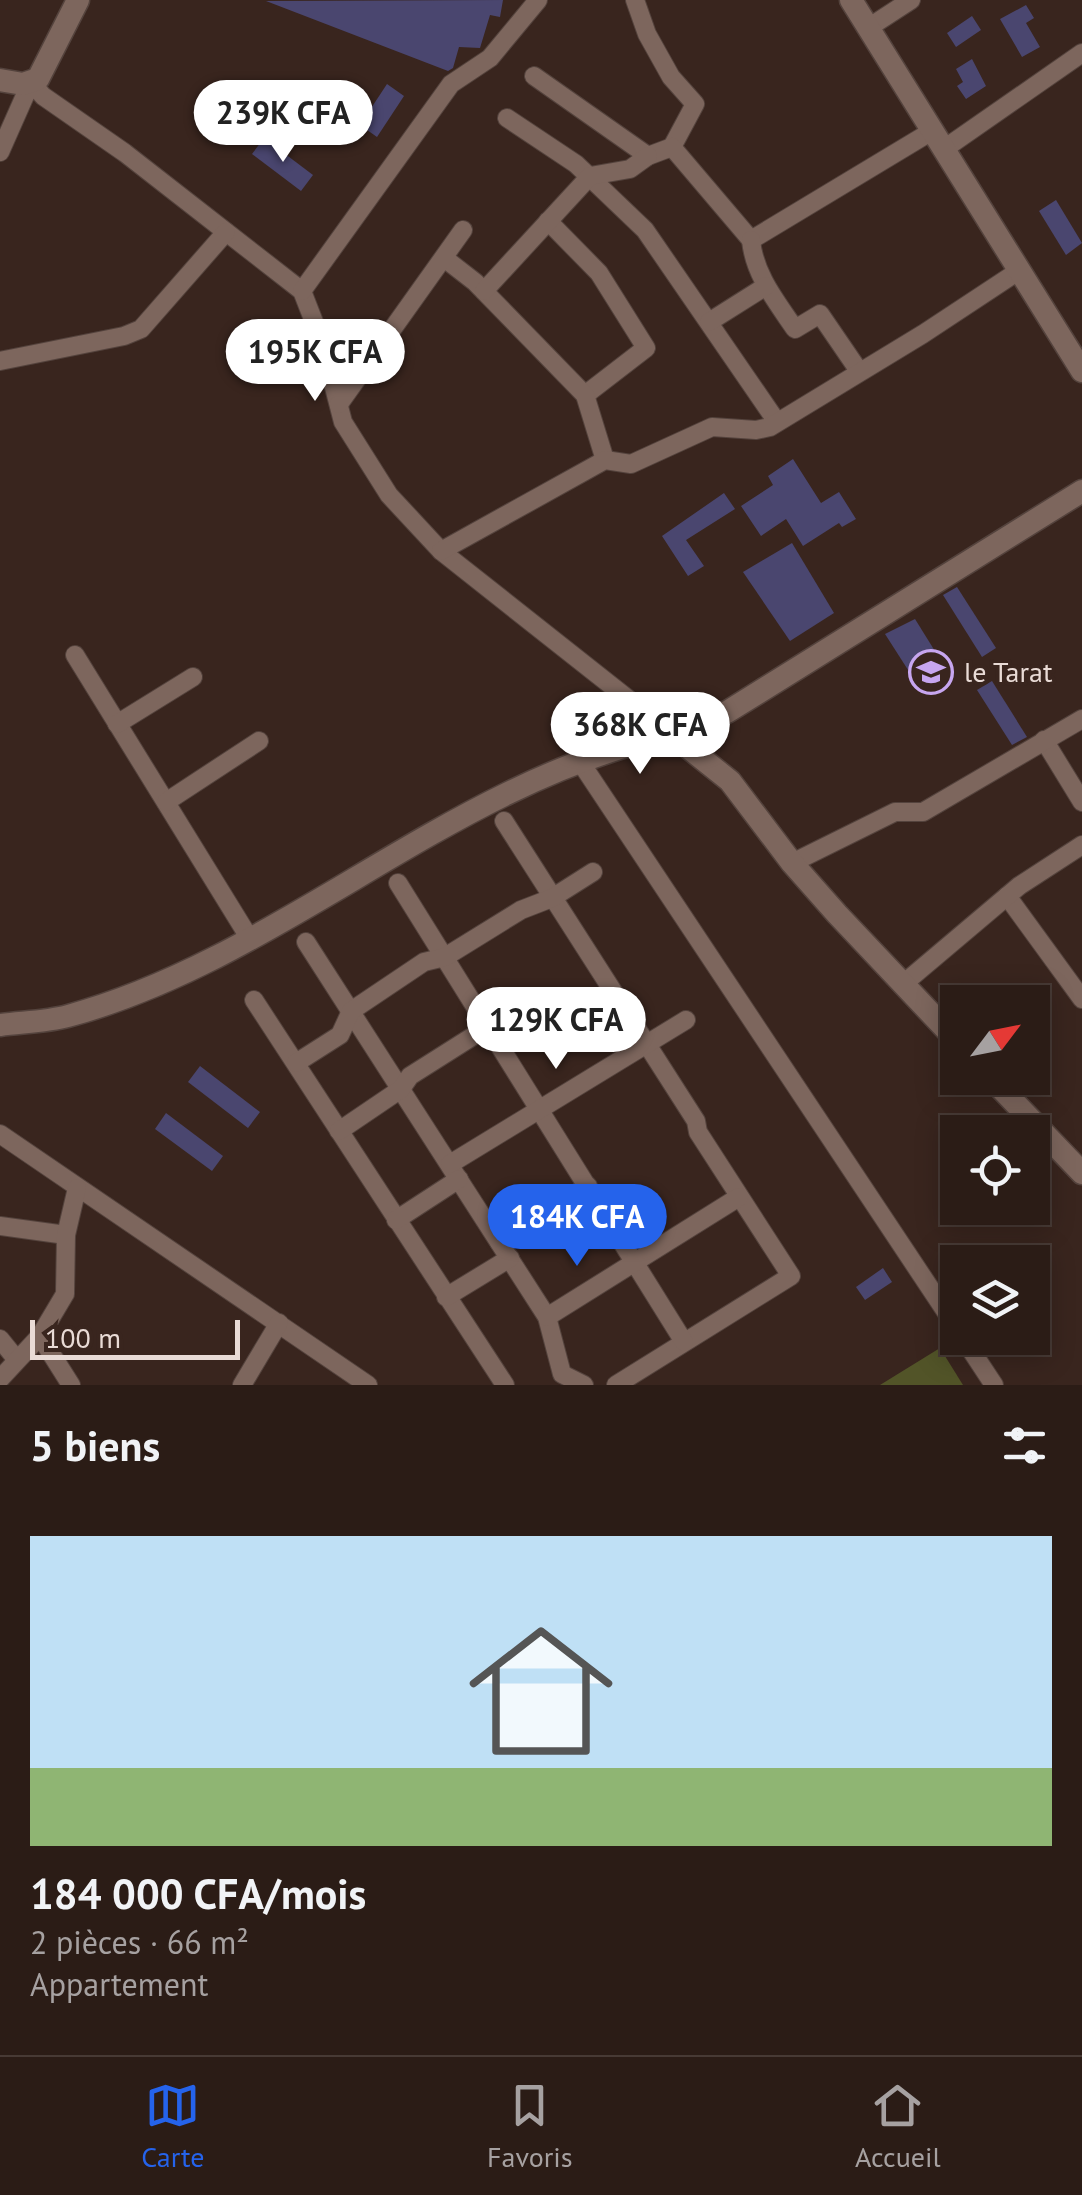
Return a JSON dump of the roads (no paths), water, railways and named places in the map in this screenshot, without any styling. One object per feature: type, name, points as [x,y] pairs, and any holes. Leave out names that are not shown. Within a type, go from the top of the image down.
[{"type":"main road","points":[[0,80],[30,82],[44,72],[78,0]]},
{"type":"main road","points":[[851,0],[1082,372]]},
{"type":"main road","points":[[0,1025],[66,1017],[165,982],[250,939],[503,794],[588,760],[686,737],[1082,491]]},
{"type":"main road","points":[[686,737],[738,793],[792,863],[940,1023]]},
{"type":"main road","points":[[1008,1095],[1078,1163]]},
{"type":"street","points":[[302,292],[450,84],[490,58],[538,0]]},
{"type":"street","points":[[484,291],[590,176],[630,168],[672,147],[696,104],[671,77],[647,34],[635,0]]},
{"type":"street","points":[[868,28],[911,0]]},
{"type":"street","points":[[752,240],[938,140],[1082,53]]},
{"type":"street","points":[[534,76],[648,156]]},
{"type":"street","points":[[0,152],[30,82],[43,96],[124,153],[302,292],[323,345],[343,422],[389,495],[441,551],[631,701],[686,737]]},
{"type":"street","points":[[507,118],[590,176],[645,230],[777,422]]},
{"type":"street","points":[[672,147],[752,240],[753,256],[766,286],[795,328],[820,314],[859,370]]},
{"type":"street","points":[[548,221],[599,272],[646,348],[586,396]]},
{"type":"street","points":[[340,404],[464,230]]},
{"type":"street","points":[[0,361],[124,336],[141,329],[226,232]]},
{"type":"street","points":[[444,258],[484,291],[586,396],[605,460]]},
{"type":"street","points":[[441,551],[605,460],[631,464],[712,427],[756,430],[777,422],[1018,272]]},
{"type":"street","points":[[708,322],[766,286]]},
{"type":"street","points":[[75,655],[250,939]]},
{"type":"street","points":[[118,724],[193,678]]},
{"type":"street","points":[[792,863],[895,812],[923,812],[1082,719]]},
{"type":"street","points":[[1044,740],[1082,802]]},
{"type":"street","points":[[166,802],[258,741]]},
{"type":"street","points":[[588,760],[940,1302]]},
{"type":"street","points":[[504,821],[790,1276],[616,1385]]},
{"type":"street","points":[[903,984],[1008,896],[1082,844]]},
{"type":"street","points":[[296,1063],[340,1035],[352,1011],[424,962],[446,957],[521,910],[552,898],[593,872]]},
{"type":"street","points":[[398,883],[684,1342]]},
{"type":"street","points":[[1008,896],[1082,998]]},
{"type":"street","points":[[306,942],[547,1316],[555,1380],[584,1385]]},
{"type":"street","points":[[254,1000],[504,1385]]},
{"type":"street","points":[[339,1131],[402,1089],[410,1076],[489,1026],[504,1026],[524,1014]]},
{"type":"street","points":[[396,1220],[541,1109],[686,1020]]},
{"type":"street","points":[[0,1134],[368,1385]]},
{"type":"street","points":[[446,1297],[588,1186]]},
{"type":"street","points":[[0,1379],[40,1336],[65,1294],[66,1234],[77,1188]]},
{"type":"street","points":[[547,1316],[740,1196]]},
{"type":"street","points":[[0,1226],[66,1234]]},
{"type":"street","points":[[242,1385],[279,1322]]},
{"type":"street","points":[[40,1336],[71,1385]]},
{"type":"street","points":[[0,1340],[17,1360]]},
{"type":"street","points":[[974,1355],[994,1385]]},
{"type":"place","name":"le Tarat","points":[[931,672]]}]
